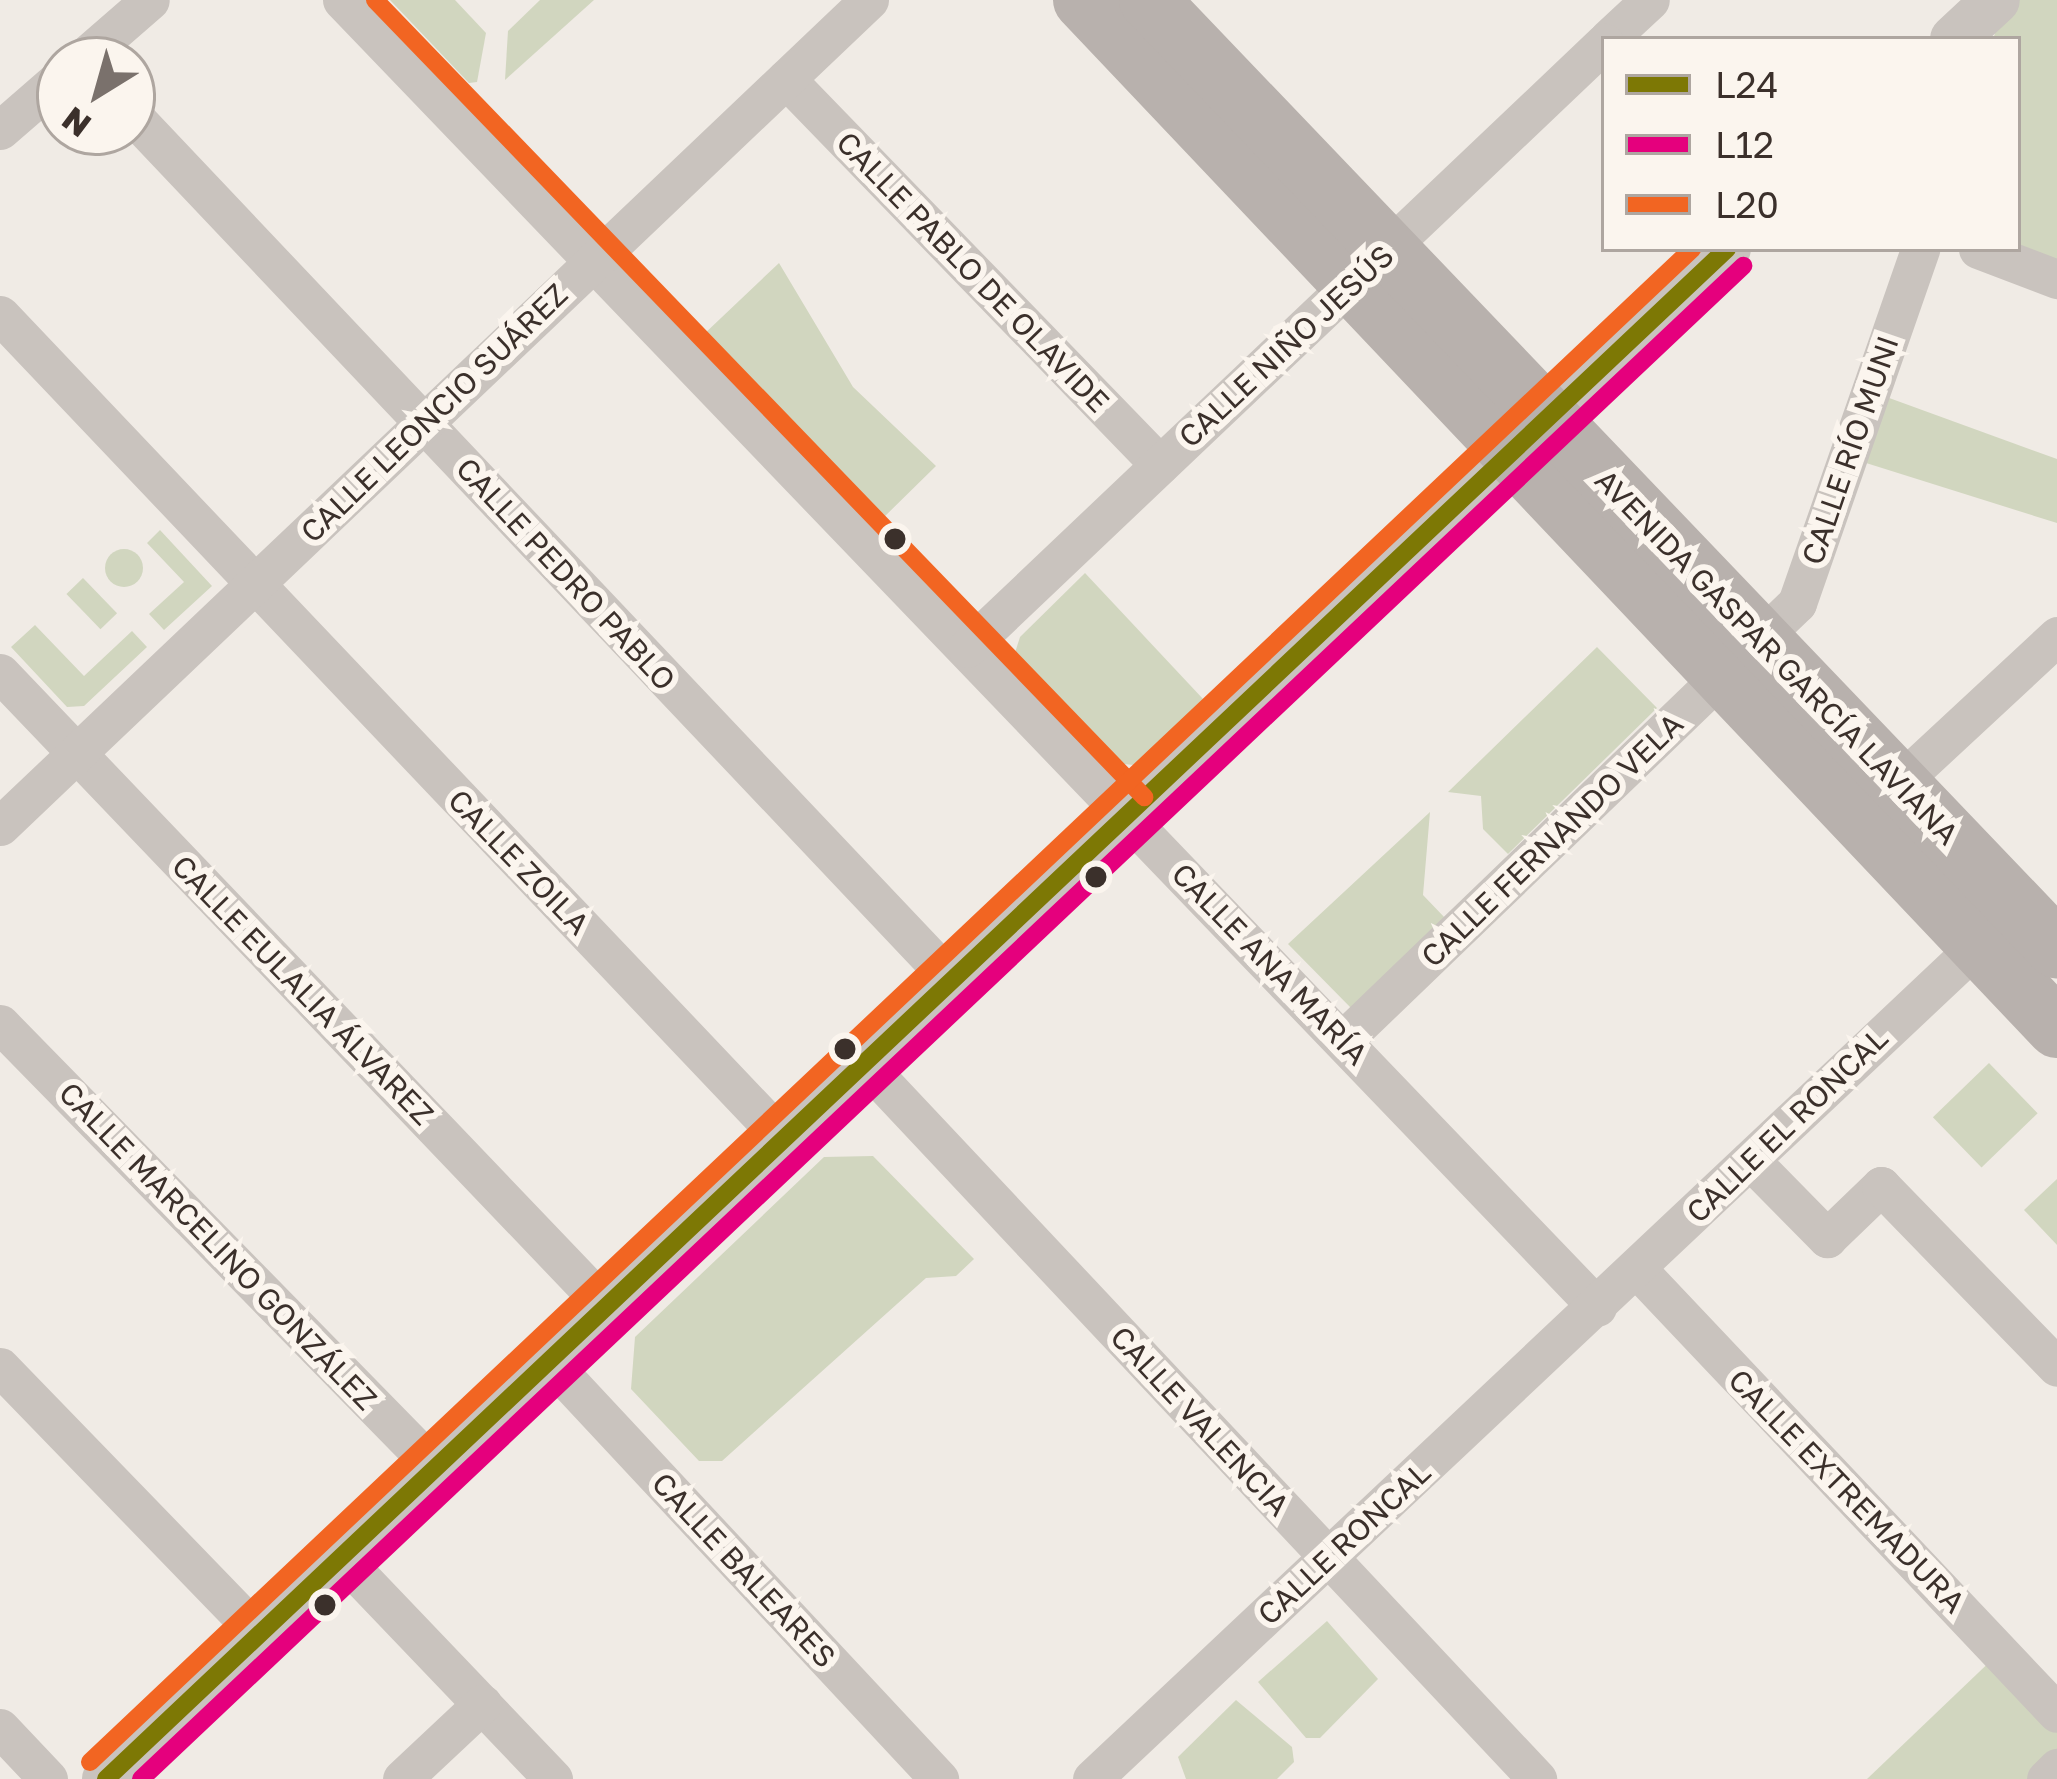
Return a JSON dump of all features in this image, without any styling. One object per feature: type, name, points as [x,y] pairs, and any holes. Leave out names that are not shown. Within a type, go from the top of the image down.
[{"type":"main road","name":"AVENIDA GASPAR GARCÍA LAVIANA","points":[[1083,0],[1369,267],[1742,657],[1978,945],[2057,1028]]},
{"type":"main road","name":"AVENIDA GASPAR GARCÍA LAVIANA","points":[[1149,0],[1369,267]]},
{"type":"main road","name":"AVENIDA GASPAR GARCÍA LAVIANA","points":[[1742,657],[1899,783],[2057,950]]},
{"type":"street","points":[[109,36],[151,0]]},
{"type":"street","name":"CALLE ANA MARÍA","points":[[342,0],[1598,1307]]},
{"type":"street","name":"CALLE LEONCIO SUÁREZ","points":[[0,826],[868,0]]},
{"type":"street","name":"CALLE NIÑO JESÚS","points":[[1611,36],[1650,0]]},
{"type":"street","points":[[1957,36],[1996,0]]},
{"type":"street","points":[[1994,36],[2007,0]]},
{"type":"street","name":"CALLE NIÑO JESÚS","points":[[967,648],[1601,46]]},
{"type":"street","name":"CALLE PABLO DE OLAVIDE","points":[[785,79],[1160,465]]},
{"type":"street","points":[[0,130],[36,99]]},
{"type":"street","name":"CALLE PEDRO PABLO","points":[[156,141],[951,980]]},
{"type":"street","points":[[106,1779],[1724,252]]},
{"type":"street","name":"CALLE RÍO MUNI","points":[[1742,657],[1797,603],[1919,252]]},
{"type":"street","points":[[1986,252],[2057,279]]},
{"type":"street","name":"CALLE ZOILA","points":[[0,315],[783,1139]]},
{"type":"street","points":[[1899,783],[2057,636]]},
{"type":"street","name":"CALLE FERNANDO VELA","points":[[1343,1040],[1742,657]]},
{"type":"street","name":"CALLE EULALIA ÁLVAREZ","points":[[0,673],[606,1307]]},
{"type":"street","name":"AVENIDA GASPAR GARCÍA LAVIANA","points":[[1978,945],[1996,935],[2057,985]]},
{"type":"street","name":"CALLE EL RONCAL","points":[[1598,1307],[1978,945]]},
{"type":"street","name":"CALLE MARCELINO GONZÁLEZ","points":[[0,1024],[435,1468]]},
{"type":"street","name":"CALLE VALENCIA","points":[[864,1063],[1537,1779]]},
{"type":"street","points":[[1750,1160],[1827,1238],[1881,1186],[2057,1367]]},
{"type":"street","name":"CALLE EXTREMADURA","points":[[1636,1269],[2057,1713]]},
{"type":"street","name":"CALLE RONCAL","points":[[1092,1779],[1598,1307]]},
{"type":"street","name":"CALLE BALEARES","points":[[549,1360],[939,1779]]},
{"type":"street","points":[[0,1367],[259,1634]]},
{"type":"street","points":[[341,1557],[553,1779]]},
{"type":"street","points":[[401,1779],[482,1704]]},
{"type":"street","points":[[0,1728],[48,1779]]},
{"type":"street","points":[[2046,1779],[2057,1768]]},
{"type":"green space","points":[[390,0],[455,0],[486,33],[477,82],[469,83]]},
{"type":"green space","points":[[540,0],[594,0],[505,80],[508,31]]},
{"type":"green space","points":[[2007,0],[2057,0],[2057,279],[2021,251],[2021,36],[1994,36]]},
{"type":"green space","points":[[779,263],[853,387],[936,466],[880,521],[702,336]]},
{"type":"green space","points":[[1870,391],[2057,459],[2057,523],[1847,457]]},
{"type":"green space","points":[[160,530],[212,586],[164,630],[149,614],[184,582],[147,543]]},
{"type":"green space","points":[[124,549],[137,555],[143,568],[137,581],[124,587],[111,581],[105,568],[111,555]]},
{"type":"green space","points":[[1085,573],[1204,700],[1134,765],[1113,763],[1013,659],[1020,637]]},
{"type":"green space","points":[[83,578],[117,613],[100,629],[66,594]]},
{"type":"green space","points":[[35,625],[84,676],[132,631],[147,647],[84,706],[67,707],[11,647]]},
{"type":"green space","points":[[1597,647],[1657,708],[1508,854],[1483,829],[1481,796],[1448,792]]},
{"type":"green space","points":[[1430,812],[1423,895],[1446,919],[1351,1008],[1288,944]]},
{"type":"green space","points":[[1989,1063],[2038,1113],[1982,1168],[1933,1117]]},
{"type":"green space","points":[[873,1156],[974,1259],[956,1276],[926,1278],[722,1461],[699,1461],[631,1389],[635,1337],[824,1157]]},
{"type":"green space","points":[[2057,1179],[2057,1245],[2024,1210]]},
{"type":"green space","points":[[1327,1621],[1378,1679],[1320,1738],[1306,1738],[1258,1682]]},
{"type":"green space","points":[[2000,1652],[2057,1713],[2057,1768],[2046,1779],[1867,1779]]},
{"type":"green space","points":[[1236,1700],[1292,1747],[1294,1762],[1277,1779],[1186,1779],[1178,1757]]},
{"type":"transit line","name":"L20","points":[[375,0],[1144,797]]},
{"type":"transit line","name":"L20","points":[[90,1762],[1689,252]]},
{"type":"transit line","name":"L24","points":[[106,1779],[1724,252]]},
{"type":"transit line","name":"L12","points":[[141,1779],[1743,266]]}]
